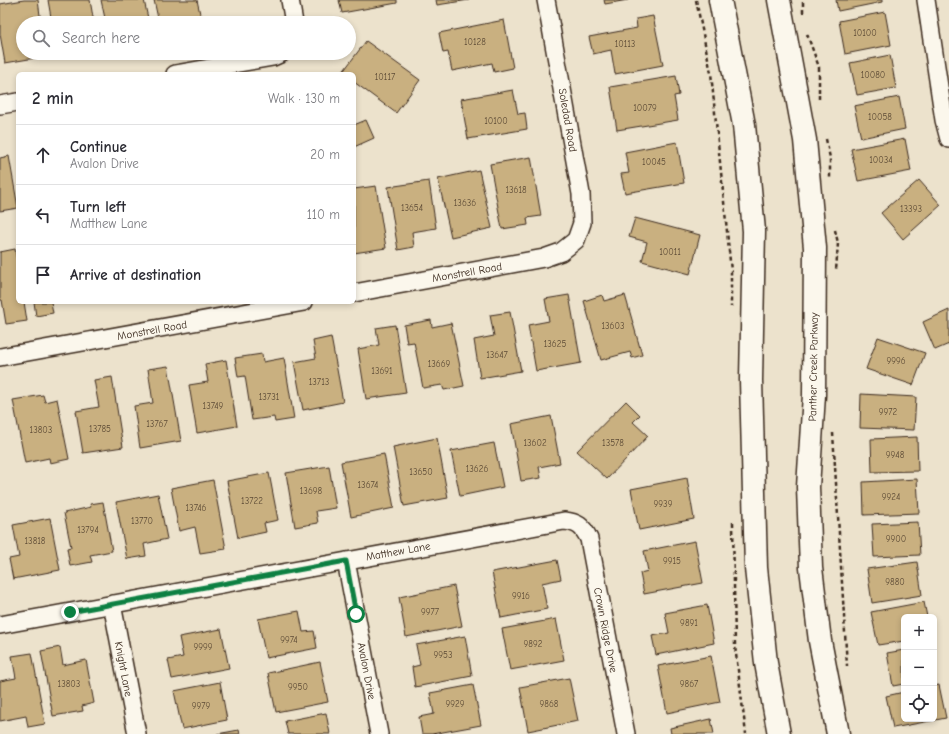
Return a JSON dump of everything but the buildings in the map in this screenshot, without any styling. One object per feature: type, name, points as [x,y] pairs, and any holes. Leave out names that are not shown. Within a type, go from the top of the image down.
[{"type":"main road","points":[[720,0],[744,125],[754,231],[751,380],[756,568],[766,663],[779,734]]},
{"type":"main road","name":"Panther Creek Parkway","points":[[779,0],[805,140],[816,248],[814,395],[808,487],[811,561],[820,641],[838,734]]},
{"type":"street","points":[[290,0],[293,16]]},
{"type":"street","name":"Soledad Road","points":[[546,0],[581,194],[582,222],[576,240]]},
{"type":"street","points":[[926,0],[944,120],[949,139]]},
{"type":"street","points":[[187,72],[256,60]]},
{"type":"street","points":[[0,105],[16,102]]},
{"type":"street","name":"Monstrell Road","points":[[356,293],[544,258],[561,252],[576,240]]},
{"type":"street","name":"Monstrell Road","points":[[0,358],[293,304]]},
{"type":"street","name":"Matthew Lane","points":[[0,625],[564,521],[575,523],[582,528]]},
{"type":"street","name":"Crown Ridge Drive","points":[[582,528],[589,539],[626,734]]},
{"type":"street","name":"Avalon Drive","points":[[346,561],[379,734]]},
{"type":"street","name":"Knight Lane","points":[[112,604],[137,734]]},
{"type":"path","points":[[696,0],[711,73],[731,271],[731,311]]},
{"type":"path","points":[[733,517],[735,646],[746,734]]},
{"type":"route","points":[[70,612],[346,561],[356,614]]}]
